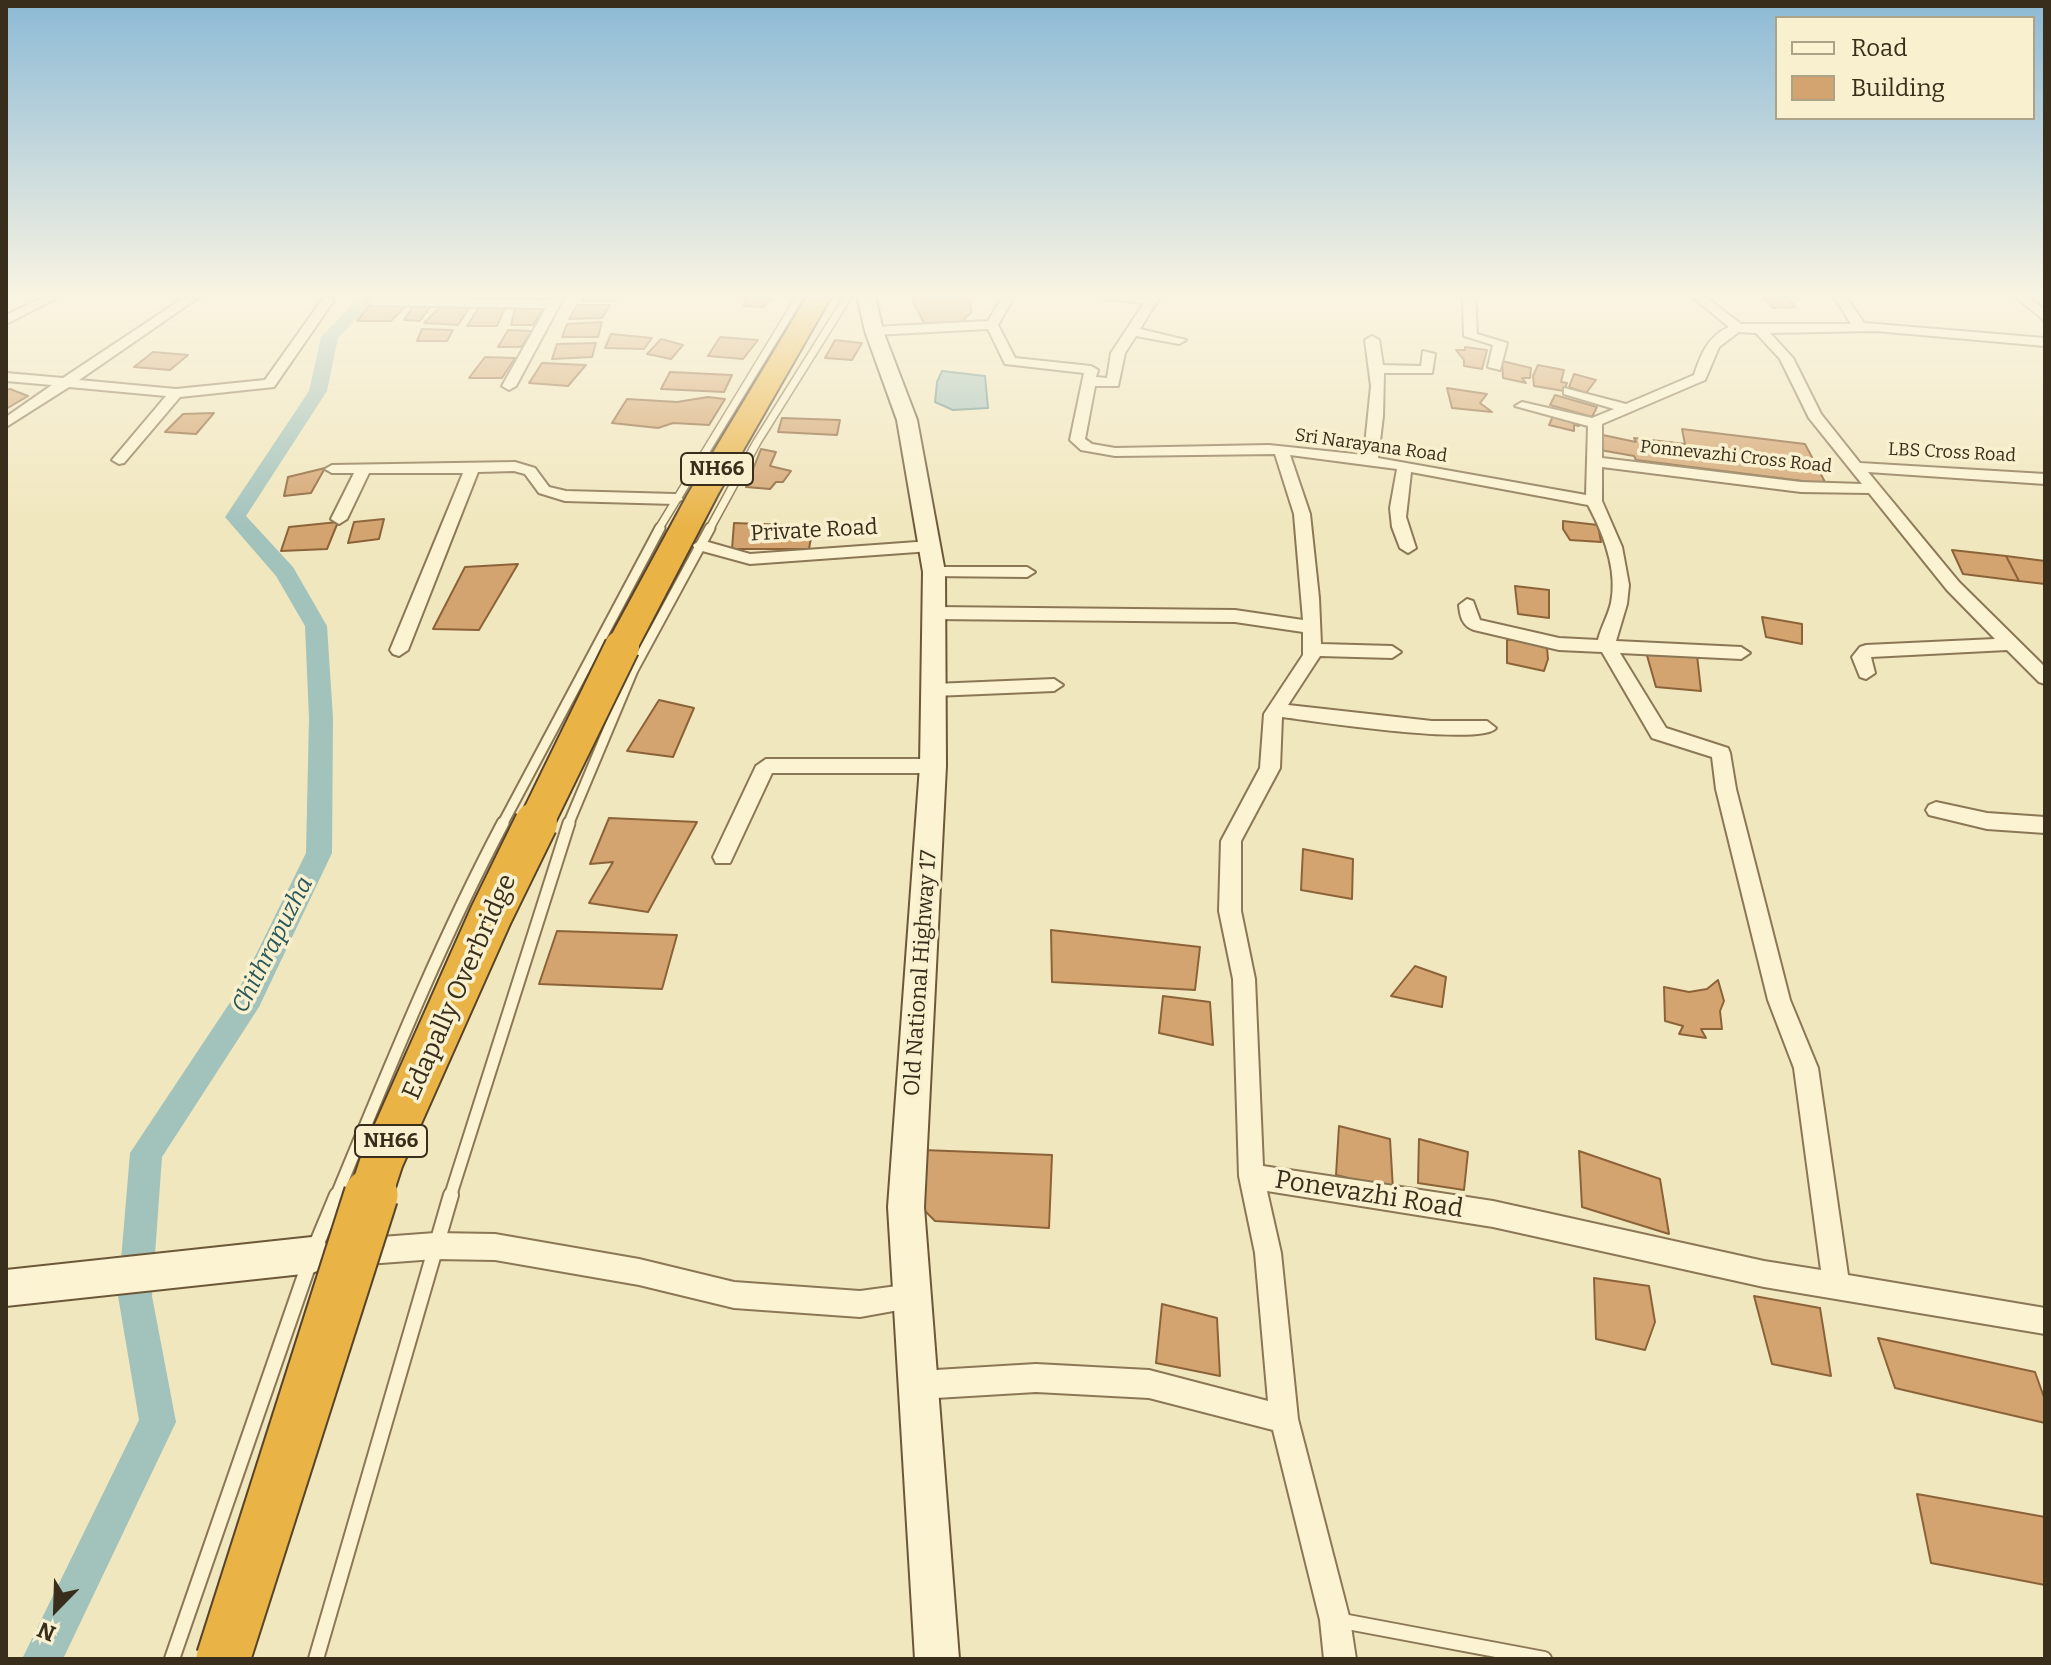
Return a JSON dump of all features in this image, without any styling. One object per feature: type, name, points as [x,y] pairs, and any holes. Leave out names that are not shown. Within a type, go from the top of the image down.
[{"type":"highway","name":"Edapally Overbridge","points":[[223,1659],[382,1160],[491,915],[622,647],[703,494],[774,373]]},
{"type":"street","points":[[6,423],[80,373]]},
{"type":"street","points":[[9,380],[176,393],[269,384],[277,373]]},
{"type":"street","points":[[509,386],[516,373]]},
{"type":"street","name":"Old National Highway 17","points":[[889,373],[907,420],[932,559],[934,613],[933,766],[906,1207],[937,1659]]},
{"type":"street","points":[[1091,373],[1089,381],[1113,383],[1115,373]]},
{"type":"street","points":[[1370,462],[1377,418],[1379,373]]},
{"type":"street","points":[[1522,406],[1594,423],[1700,377],[1701,373]]},
{"type":"street","points":[[1793,373],[1814,415],[1953,586],[2045,678]]},
{"type":"street","name":"Sri Narayana Road","points":[[1089,381],[1077,440],[1084,447],[1115,452],[1173,447],[1281,451],[1405,467],[1594,501]]},
{"type":"street","points":[[1569,391],[1626,408]]},
{"type":"street","points":[[119,460],[176,393]]},
{"type":"street","points":[[1594,423],[1594,501],[1607,523],[1616,556],[1621,599],[1606,636],[1607,646],[1659,733],[1721,753],[1726,789],[1779,1000],[1806,1068],[1836,1286]]},
{"type":"street","points":[[1251,1176],[1244,979],[1230,911],[1231,841],[1270,768],[1275,710],[1305,669],[1312,650],[1302,514],[1281,451]]},
{"type":"street","name":"Ponnevazhi Cross Road","points":[[1593,461],[1801,487],[1875,489]]},
{"type":"street","points":[[332,469],[515,466],[530,471],[544,490],[565,496],[675,499]]},
{"type":"street","points":[[1405,467],[1395,512],[1408,548]]},
{"type":"street","name":"LBS Cross Road","points":[[1856,467],[2045,479]]},
{"type":"street","points":[[399,650],[472,468]]},
{"type":"street","points":[[339,519],[364,469]]},
{"type":"street","name":"Private Road","points":[[701,545],[750,559],[932,559],[1027,572]]},
{"type":"street","points":[[1467,605],[1469,618],[1474,624],[1559,644],[1741,653]]},
{"type":"street","points":[[934,613],[1235,616],[1311,627]]},
{"type":"street","points":[[1866,673],[1861,657],[1866,651],[2009,644]]},
{"type":"street","points":[[1312,650],[1392,652]]},
{"type":"street","points":[[934,690],[1054,685]]},
{"type":"street","points":[[1275,710],[1432,728],[1487,728]]},
{"type":"street","points":[[723,857],[766,766],[933,766]]},
{"type":"street","points":[[1936,810],[1987,821],[2045,825]]},
{"type":"street","name":"Ponevazhi Road","points":[[1340,1659],[1335,1620],[1284,1419],[1268,1253],[1251,1176],[1493,1214],[1764,1274],[2045,1321]]},
{"type":"street","points":[[6,1288],[312,1255],[435,1246],[495,1247],[575,1260],[734,1295],[860,1304],[912,1297]]},
{"type":"street","points":[[919,1385],[1036,1378],[1149,1384],[1284,1419]]},
{"type":"lane","points":[[172,1659],[312,1255],[418,998],[466,893],[675,499],[753,373]]},
{"type":"lane","points":[[316,1659],[435,1246],[559,847],[633,670],[757,442],[800,373]]},
{"type":"lane","points":[[1335,1620],[1544,1659]]},
{"type":"water","points":[[941,373],[985,376],[988,408],[953,410],[935,402]]},
{"type":"building","points":[[473,373],[505,373],[502,378],[469,378]]},
{"type":"building","points":[[536,373],[579,373],[568,386],[529,383]]},
{"type":"building","points":[[670,373],[732,375],[724,392],[661,389]]},
{"type":"building","points":[[1503,373],[1531,373],[1530,378],[1522,378],[1526,383],[1503,378]]},
{"type":"building","points":[[1534,373],[1563,373],[1561,382],[1567,383],[1564,391],[1534,386]]},
{"type":"building","points":[[1574,374],[1596,380],[1586,393],[1569,387]]},
{"type":"building","points":[[1447,388],[1487,394],[1480,403],[1492,412],[1452,408]]},
{"type":"building","points":[[6,390],[28,396],[6,409]]},
{"type":"building","points":[[1555,395],[1597,407],[1592,417],[1550,405]]},
{"type":"building","points":[[708,397],[725,399],[709,425],[673,423],[658,428],[612,423],[627,399],[677,402]]},
{"type":"building","points":[[214,413],[196,434],[165,432],[183,414]]},
{"type":"building","points":[[1553,416],[1581,421],[1579,426],[1574,425],[1574,431],[1549,425]]},
{"type":"building","points":[[782,418],[840,420],[837,435],[778,432]]},
{"type":"building","points":[[1682,429],[1805,444],[1826,484],[1636,460],[1634,456],[1600,450],[1598,434],[1636,442],[1634,438],[1685,444]]},
{"type":"building","points":[[761,449],[776,452],[770,466],[791,471],[783,482],[776,482],[770,489],[746,487]]},
{"type":"building","points":[[325,468],[311,493],[284,496],[288,477]]},
{"type":"building","points":[[384,519],[379,539],[348,543],[354,522]]},
{"type":"building","points":[[1563,521],[1598,525],[1601,542],[1570,540],[1563,529]]},
{"type":"building","points":[[338,522],[327,549],[281,551],[289,527]]},
{"type":"building","points":[[734,523],[813,526],[809,549],[732,549]]},
{"type":"building","points":[[1952,550],[2006,556],[2019,581],[1963,574]]},
{"type":"building","points":[[2006,556],[2045,561],[2045,584],[2019,581]]},
{"type":"building","points":[[518,564],[479,630],[433,629],[465,567]]},
{"type":"building","points":[[1515,586],[1549,590],[1549,618],[1518,614]]},
{"type":"building","points":[[1762,617],[1802,624],[1802,644],[1766,637]]},
{"type":"building","points":[[1519,639],[1547,648],[1548,659],[1544,671],[1507,663],[1507,640]]},
{"type":"building","points":[[1646,652],[1697,655],[1701,691],[1656,687]]},
{"type":"building","points":[[659,700],[694,708],[673,757],[627,751]]},
{"type":"building","points":[[609,818],[697,822],[648,912],[589,903],[613,862],[590,864]]},
{"type":"building","points":[[1303,849],[1353,859],[1352,899],[1301,890]]},
{"type":"building","points":[[1051,930],[1200,947],[1195,990],[1052,982]]},
{"type":"building","points":[[557,931],[677,935],[662,989],[539,984]]},
{"type":"building","points":[[1415,966],[1446,977],[1442,1007],[1391,996]]},
{"type":"building","points":[[1718,980],[1724,1001],[1720,1011],[1722,1029],[1701,1029],[1706,1038],[1679,1034],[1683,1026],[1665,1021],[1664,987],[1689,992],[1707,989]]},
{"type":"building","points":[[1163,996],[1210,1002],[1213,1045],[1159,1033]]},
{"type":"building","points":[[1339,1126],[1390,1139],[1393,1189],[1336,1175]]},
{"type":"building","points":[[1419,1139],[1468,1152],[1464,1190],[1418,1183]]},
{"type":"building","points":[[923,1150],[1052,1155],[1049,1228],[935,1221],[917,1203]]},
{"type":"building","points":[[1579,1151],[1660,1179],[1669,1234],[1582,1207]]},
{"type":"building","points":[[1594,1278],[1649,1286],[1655,1322],[1645,1350],[1596,1339]]},
{"type":"building","points":[[1754,1296],[1820,1308],[1831,1376],[1772,1364]]},
{"type":"building","points":[[1162,1304],[1217,1318],[1220,1376],[1156,1363]]},
{"type":"building","points":[[1878,1338],[2035,1372],[2045,1400],[2045,1423],[1895,1388]]},
{"type":"building","points":[[1917,1494],[2045,1517],[2045,1585],[1931,1563]]},
{"type":"waterway","name":"Chithrapuzha","points":[[42,1659],[158,1422],[135,1296],[146,1153],[249,998],[319,853],[321,718],[316,626],[285,572],[235,517],[318,391],[322,373]]}]
